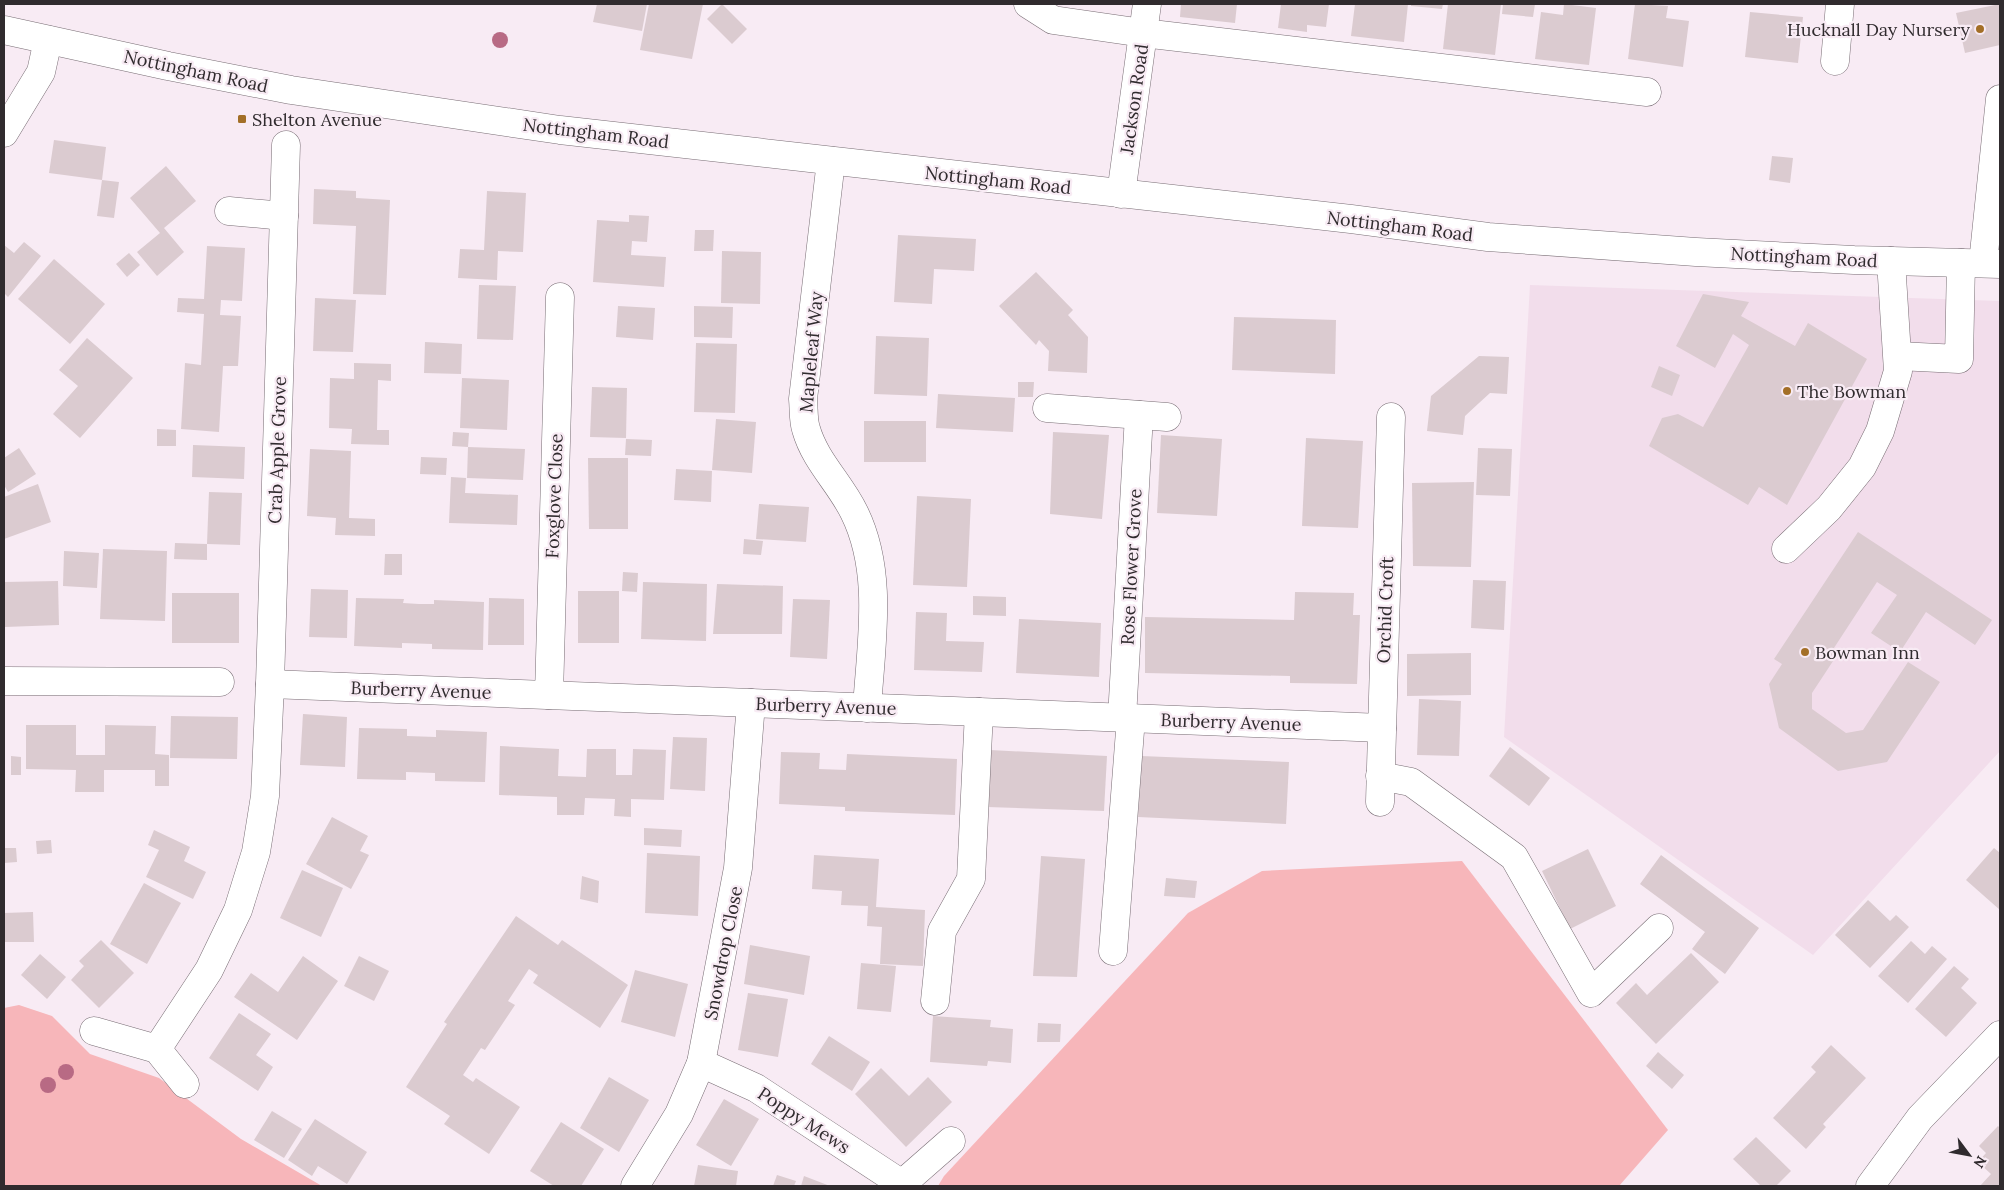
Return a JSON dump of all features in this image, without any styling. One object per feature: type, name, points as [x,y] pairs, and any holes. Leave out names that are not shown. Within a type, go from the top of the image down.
[{"type":"street","points":[[1028,4],[1053,20],[1143,33],[1647,92]]},
{"type":"street","name":"Jackson Road","points":[[1121,194],[1147,4]]},
{"type":"street","points":[[1836,61],[1840,4]]},
{"type":"street","name":"Nottingham Road","points":[[4,30],[291,90],[560,130],[1351,219],[1488,237],[1696,252],[1982,263]]},
{"type":"street","points":[[4,133],[41,72],[48,40]]},
{"type":"street","points":[[1898,356],[1959,359],[1982,263],[2000,99]]},
{"type":"street","name":"Crab Apple Grove","points":[[157,1049],[209,970],[238,910],[256,852],[265,796],[286,145]]},
{"type":"street","name":"Mapleleaf Way","points":[[831,161],[803,399],[805,428],[816,454],[854,512],[868,551],[874,595],[867,708]]},
{"type":"street","points":[[229,211],[284,216]]},
{"type":"street","points":[[1786,549],[1829,508],[1862,467],[1880,432],[1898,371],[1891,261]]},
{"type":"street","name":"Foxglove Close","points":[[549,695],[560,297]]},
{"type":"street","points":[[1048,408],[1166,417]]},
{"type":"street","name":"Rose Flower Grove","points":[[1113,951],[1127,718],[1139,415]]},
{"type":"street","name":"Orchid Croft","points":[[1391,417],[1380,789],[1411,782],[1514,857],[1591,993],[1659,928]]},
{"type":"street","points":[[4,681],[220,682]]},
{"type":"street","name":"Burberry Avenue","points":[[270,684],[1382,728]]},
{"type":"street","name":"Snowdrop Close","points":[[635,1186],[679,1114],[701,1063],[738,868],[751,703]]},
{"type":"street","points":[[935,1001],[942,931],[971,878],[979,712]]},
{"type":"street","points":[[94,1032],[157,1049],[185,1084]]},
{"type":"street","points":[[1870,1186],[1920,1118],[2000,1035]]},
{"type":"street","name":"Poppy Mews","points":[[701,1063],[756,1088],[902,1185],[951,1141]]},
{"type":"shaded area","points":[[1530,285],[2000,301],[2000,751],[1813,955],[1504,737]]},
{"type":"shaded area","points":[[1462,861],[1668,1130],[1619,1186],[938,1186],[944,1176],[1188,913],[1262,871]]},
{"type":"shaded area","points":[[19,1005],[52,1016],[90,1054],[159,1078],[241,1139],[322,1186],[4,1186],[4,1008]]},
{"type":"building","points":[[597,4],[647,4],[642,31],[593,22]]},
{"type":"building","points":[[649,4],[703,4],[692,59],[640,50]]},
{"type":"building","points":[[722,4],[747,29],[732,44],[707,19]]},
{"type":"building","points":[[1181,4],[1237,4],[1235,23],[1180,17]]},
{"type":"building","points":[[1281,4],[1329,4],[1326,27],[1307,25],[1307,32],[1278,28]]},
{"type":"building","points":[[1355,4],[1408,4],[1404,42],[1351,36]]},
{"type":"building","points":[[1411,4],[1443,4],[1442,9],[1411,6]]},
{"type":"building","points":[[1448,4],[1501,4],[1495,55],[1443,49]]},
{"type":"building","points":[[1503,4],[1535,4],[1533,17],[1502,14]]},
{"type":"building","points":[[1564,4],[1596,8],[1589,65],[1535,59],[1541,12],[1563,15]]},
{"type":"building","points":[[1635,4],[1668,6],[1666,18],[1689,21],[1683,67],[1628,59]]},
{"type":"building","name":"Hucknall Day Nursery","points":[[2000,4],[2000,45],[1965,53],[1956,13]]},
{"type":"building","points":[[1750,12],[1803,17],[1798,63],[1745,57]]},
{"type":"building","points":[[54,140],[106,147],[102,180],[49,173]]},
{"type":"building","points":[[1772,156],[1793,158],[1790,183],[1769,180]]},
{"type":"building","points":[[166,166],[196,201],[164,228],[184,252],[157,276],[137,252],[160,233],[130,198]]},
{"type":"building","points":[[102,180],[119,182],[114,218],[97,216]]},
{"type":"building","points":[[314,189],[356,191],[356,198],[390,200],[386,295],[353,294],[356,226],[313,224]]},
{"type":"building","points":[[487,191],[526,193],[523,252],[498,251],[497,280],[458,278],[460,249],[484,250]]},
{"type":"building","points":[[629,215],[649,216],[647,242],[632,241],[631,255],[666,257],[664,287],[593,282],[597,220],[629,222]]},
{"type":"building","points":[[695,230],[714,230],[713,251],[694,251]]},
{"type":"building","points":[[898,235],[976,239],[974,271],[934,269],[932,304],[894,302]]},
{"type":"building","points":[[24,242],[41,256],[8,297],[4,293],[4,245],[14,253]]},
{"type":"building","points":[[207,246],[245,248],[242,301],[221,300],[220,315],[241,316],[238,366],[223,366],[219,432],[181,429],[185,363],[201,365],[204,314],[177,312],[178,298],[204,299]]},
{"type":"building","points":[[722,251],[761,252],[760,304],[721,303]]},
{"type":"building","points":[[129,253],[140,265],[127,277],[116,264]]},
{"type":"building","points":[[54,259],[105,304],[70,344],[18,299]]},
{"type":"building","points":[[1036,272],[1073,310],[1068,315],[1088,337],[1087,373],[1048,371],[1049,351],[1039,340],[1036,345],[999,306]]},
{"type":"building","points":[[479,285],[516,286],[513,340],[477,339]]},
{"type":"building","name":"The Bowman","points":[[1703,294],[1749,302],[1741,316],[1795,346],[1808,323],[1867,359],[1787,505],[1759,487],[1748,505],[1649,446],[1662,418],[1678,414],[1703,427],[1749,345],[1733,334],[1715,368],[1676,346]]},
{"type":"building","points":[[315,298],[356,300],[353,352],[313,351]]},
{"type":"building","points":[[618,306],[655,308],[653,340],[616,337]]},
{"type":"building","points":[[694,306],[733,307],[732,338],[694,337]]},
{"type":"building","points":[[1234,317],[1336,320],[1335,374],[1232,370]]},
{"type":"building","points":[[876,336],[929,338],[927,396],[874,394]]},
{"type":"building","points":[[87,338],[133,378],[80,438],[53,414],[78,386],[59,370]]},
{"type":"building","points":[[425,342],[462,344],[461,374],[424,373]]},
{"type":"building","points":[[696,343],[737,344],[735,413],[694,412]]},
{"type":"building","points":[[1479,356],[1509,357],[1507,394],[1490,393],[1465,416],[1463,435],[1427,431],[1431,396]]},
{"type":"building","points":[[354,363],[391,364],[391,381],[378,380],[377,430],[389,430],[389,445],[351,444],[352,429],[329,428],[330,378],[354,379]]},
{"type":"building","points":[[1659,366],[1680,375],[1672,396],[1651,387]]},
{"type":"building","points":[[462,378],[509,380],[507,430],[460,428]]},
{"type":"building","points":[[1018,382],[1034,382],[1033,397],[1018,397]]},
{"type":"building","points":[[592,387],[627,388],[626,438],[590,437]]},
{"type":"building","points":[[938,394],[1015,398],[1013,432],[936,428]]},
{"type":"building","points":[[716,419],[756,422],[752,473],[712,470]]},
{"type":"building","points":[[864,421],[926,421],[926,462],[864,462]]},
{"type":"building","points":[[157,429],[176,430],[176,446],[157,446]]},
{"type":"building","points":[[453,432],[469,433],[468,447],[452,446]]},
{"type":"building","points":[[1053,432],[1109,435],[1102,519],[1050,514]]},
{"type":"building","points":[[1161,435],[1222,439],[1217,516],[1157,513]]},
{"type":"building","points":[[1306,438],[1363,441],[1358,528],[1302,526]]},
{"type":"building","points":[[626,439],[652,440],[651,456],[625,455]]},
{"type":"building","points":[[193,445],[245,447],[244,479],[192,477]]},
{"type":"building","points":[[468,447],[525,449],[523,480],[467,478]]},
{"type":"building","points":[[19,448],[36,474],[8,492],[4,485],[4,458]]},
{"type":"building","points":[[1478,448],[1512,449],[1510,496],[1476,495]]},
{"type":"building","points":[[310,449],[351,451],[349,518],[375,519],[375,536],[335,535],[336,518],[307,516]]},
{"type":"building","points":[[421,457],[447,458],[446,475],[420,474]]},
{"type":"building","points":[[588,458],[628,458],[628,529],[589,529]]},
{"type":"building","points":[[676,469],[712,471],[711,502],[674,500]]},
{"type":"building","points":[[451,477],[466,478],[465,493],[518,495],[517,525],[449,523]]},
{"type":"building","points":[[1474,482],[1471,567],[1413,566],[1412,483]]},
{"type":"building","points":[[38,484],[51,522],[4,539],[4,497]]},
{"type":"building","points":[[209,492],[242,493],[240,545],[207,544]]},
{"type":"building","points":[[917,496],[971,499],[967,587],[913,585]]},
{"type":"building","points":[[759,504],[809,507],[806,542],[756,539]]},
{"type":"building","name":"Bowman Inn","points":[[1858,532],[1992,620],[1975,645],[1926,612],[1900,652],[1871,633],[1897,595],[1877,582],[1832,651],[1837,655],[1812,693],[1812,709],[1846,733],[1863,730],[1908,662],[1940,682],[1887,762],[1838,771],[1779,728],[1769,684],[1782,664],[1774,659]]},
{"type":"building","points":[[744,539],[763,541],[761,555],[743,554]]},
{"type":"building","points":[[175,543],[207,544],[207,560],[174,559]]},
{"type":"building","points":[[103,549],[167,551],[165,621],[100,619]]},
{"type":"building","points":[[64,551],[99,553],[97,588],[63,586]]},
{"type":"building","points":[[385,554],[402,554],[402,575],[384,575]]},
{"type":"building","points":[[623,572],[638,573],[637,592],[622,591]]},
{"type":"building","points":[[1473,580],[1506,581],[1504,630],[1471,628]]},
{"type":"building","points":[[58,581],[59,625],[5,627],[4,582]]},
{"type":"building","points":[[643,582],[707,584],[706,641],[641,639]]},
{"type":"building","points":[[717,584],[783,586],[782,634],[713,634]]},
{"type":"building","points":[[311,589],[348,590],[347,638],[309,637]]},
{"type":"building","points":[[578,591],[619,591],[619,643],[578,643]]},
{"type":"building","points":[[1295,592],[1354,593],[1353,615],[1360,615],[1357,684],[1290,683],[1290,676],[1145,673],[1145,617],[1294,620]]},
{"type":"building","points":[[172,593],[239,593],[239,643],[172,643]]},
{"type":"building","points":[[973,596],[1006,597],[1006,616],[973,615]]},
{"type":"building","points":[[356,598],[404,599],[403,603],[419,604],[434,604],[434,600],[484,602],[483,650],[432,649],[432,644],[402,643],[402,648],[354,646]]},
{"type":"building","points":[[489,598],[524,599],[524,645],[488,645]]},
{"type":"building","points":[[793,599],[830,600],[827,659],[790,657]]},
{"type":"building","points":[[916,612],[947,613],[946,641],[984,642],[982,672],[914,670]]},
{"type":"building","points":[[1019,619],[1101,623],[1099,677],[1016,673]]},
{"type":"building","points":[[1471,653],[1471,695],[1407,696],[1407,654]]},
{"type":"building","points":[[1419,699],[1461,701],[1459,756],[1417,755]]},
{"type":"building","points":[[303,714],[347,717],[345,767],[300,765]]},
{"type":"building","points":[[171,716],[238,717],[237,759],[170,758]]},
{"type":"building","points":[[26,725],[76,725],[76,755],[105,755],[105,725],[156,726],[155,754],[169,755],[169,786],[155,786],[155,770],[104,770],[104,792],[75,792],[76,770],[26,769]]},
{"type":"building","points":[[359,728],[407,729],[407,736],[436,737],[436,730],[487,732],[485,782],[435,781],[435,773],[406,772],[406,780],[357,779]]},
{"type":"building","points":[[673,737],[707,738],[705,791],[670,789]]},
{"type":"building","points":[[500,746],[559,749],[558,776],[586,777],[587,749],[616,749],[616,775],[632,775],[633,749],[666,750],[664,800],[631,799],[631,817],[614,816],[615,799],[585,798],[584,815],[557,815],[557,797],[499,795]]},
{"type":"building","points":[[1510,747],[1550,778],[1529,806],[1489,776]]},
{"type":"building","points":[[990,750],[1107,756],[1104,811],[987,807]]},
{"type":"building","points":[[781,752],[820,753],[819,769],[846,770],[847,754],[957,759],[955,815],[845,811],[845,807],[779,804]]},
{"type":"building","points":[[11,756],[21,757],[21,775],[11,775]]},
{"type":"building","points":[[1141,756],[1289,762],[1286,824],[1138,817]]},
{"type":"building","points":[[332,817],[368,836],[360,851],[369,855],[351,889],[306,864]]},
{"type":"building","points":[[644,828],[682,830],[681,847],[644,845]]},
{"type":"building","points":[[154,830],[190,847],[184,861],[206,872],[193,899],[146,877],[159,850],[148,845]]},
{"type":"building","points":[[51,840],[52,853],[37,854],[36,841]]},
{"type":"building","points":[[4,848],[16,848],[17,862],[4,863]]},
{"type":"building","points":[[1994,848],[2000,853],[2000,910],[1966,880]]},
{"type":"building","points":[[1588,849],[1616,906],[1570,929],[1542,871]]},
{"type":"building","points":[[647,853],[700,856],[698,916],[645,913]]},
{"type":"building","points":[[814,855],[879,859],[876,907],[925,910],[923,966],[880,964],[882,927],[867,926],[868,906],[841,905],[842,891],[812,889]]},
{"type":"building","points":[[1661,855],[1759,928],[1725,974],[1692,949],[1705,932],[1640,884]]},
{"type":"building","points":[[1041,856],[1085,859],[1077,977],[1033,976]]},
{"type":"building","points":[[302,870],[343,888],[321,937],[280,918]]},
{"type":"building","points":[[582,876],[599,881],[598,903],[580,899]]},
{"type":"building","points":[[1166,878],[1197,881],[1195,898],[1164,896]]},
{"type":"building","points":[[144,883],[181,903],[147,964],[110,944]]},
{"type":"building","points":[[1868,900],[1890,921],[1896,915],[1909,927],[1870,968],[1835,935]]},
{"type":"building","points":[[33,912],[34,942],[4,942],[4,913]]},
{"type":"building","points":[[516,916],[558,945],[562,940],[628,985],[600,1028],[533,983],[538,975],[529,969],[508,1001],[515,1005],[485,1050],[481,1048],[463,1075],[473,1082],[476,1078],[520,1107],[489,1154],[444,1124],[450,1116],[406,1087],[447,1024],[444,1022]]},
{"type":"building","points":[[101,940],[134,973],[99,1008],[71,980],[84,966],[79,961]]},
{"type":"building","points":[[1911,941],[1925,954],[1932,946],[1947,959],[1908,1003],[1878,976]]},
{"type":"building","points":[[750,945],[810,956],[804,995],[744,984]]},
{"type":"building","points":[[1691,953],[1719,982],[1656,1044],[1616,1003],[1636,983],[1647,995]]},
{"type":"building","points":[[40,954],[66,977],[47,999],[21,975]]},
{"type":"building","points":[[303,956],[338,981],[297,1040],[234,997],[251,973],[278,992]]},
{"type":"building","points":[[359,956],[389,971],[374,1001],[344,986]]},
{"type":"building","points":[[861,963],[896,966],[891,1012],[857,1009]]},
{"type":"building","points":[[1954,966],[1969,979],[1961,988],[1977,1003],[1946,1037],[1915,1009]]},
{"type":"building","points":[[635,970],[688,984],[675,1037],[621,1022]]},
{"type":"building","points":[[748,993],[788,999],[778,1057],[738,1050]]},
{"type":"building","points":[[239,1013],[271,1034],[256,1055],[273,1067],[258,1091],[209,1058]]},
{"type":"building","points":[[933,1016],[991,1020],[990,1027],[1013,1029],[1011,1063],[988,1061],[987,1066],[930,1062]]},
{"type":"building","points":[[1038,1023],[1061,1024],[1060,1042],[1037,1042]]},
{"type":"building","points":[[829,1036],[870,1062],[852,1091],[811,1064]]},
{"type":"building","points":[[1831,1045],[1866,1078],[1823,1124],[1826,1127],[1806,1149],[1773,1118],[1816,1072],[1811,1067]]},
{"type":"building","points":[[1658,1052],[1684,1075],[1672,1089],[1646,1066]]},
{"type":"building","points":[[881,1068],[909,1096],[928,1077],[952,1102],[906,1147],[855,1094]]},
{"type":"building","points":[[609,1077],[649,1100],[619,1152],[580,1128]]},
{"type":"building","points":[[724,1099],[759,1119],[731,1166],[696,1145]]},
{"type":"building","points":[[272,1111],[302,1129],[284,1158],[254,1140]]},
{"type":"building","points":[[315,1119],[367,1152],[347,1184],[318,1166],[312,1176],[288,1160]]},
{"type":"building","points":[[561,1122],[604,1149],[581,1186],[554,1186],[530,1171]]},
{"type":"building","points":[[1998,1126],[2000,1128],[2000,1186],[1980,1186],[1991,1174],[1978,1162],[1986,1153],[1979,1146]]},
{"type":"building","points":[[1756,1137],[1791,1171],[1776,1186],[1761,1186],[1733,1159]]},
{"type":"building","points":[[698,1165],[738,1171],[736,1186],[694,1186]]},
{"type":"building","points":[[777,1175],[796,1181],[794,1186],[773,1186]]},
{"type":"building","points":[[804,1176],[830,1186],[801,1186]]},
{"type":"place","name":"Hucknall Day Nursery","points":[[1980,29]]},
{"type":"place","name":"Shelton Avenue","points":[[242,119]]},
{"type":"place","name":"The Bowman","points":[[1787,391]]},
{"type":"place","name":"Bowman Inn","points":[[1805,652]]}]
